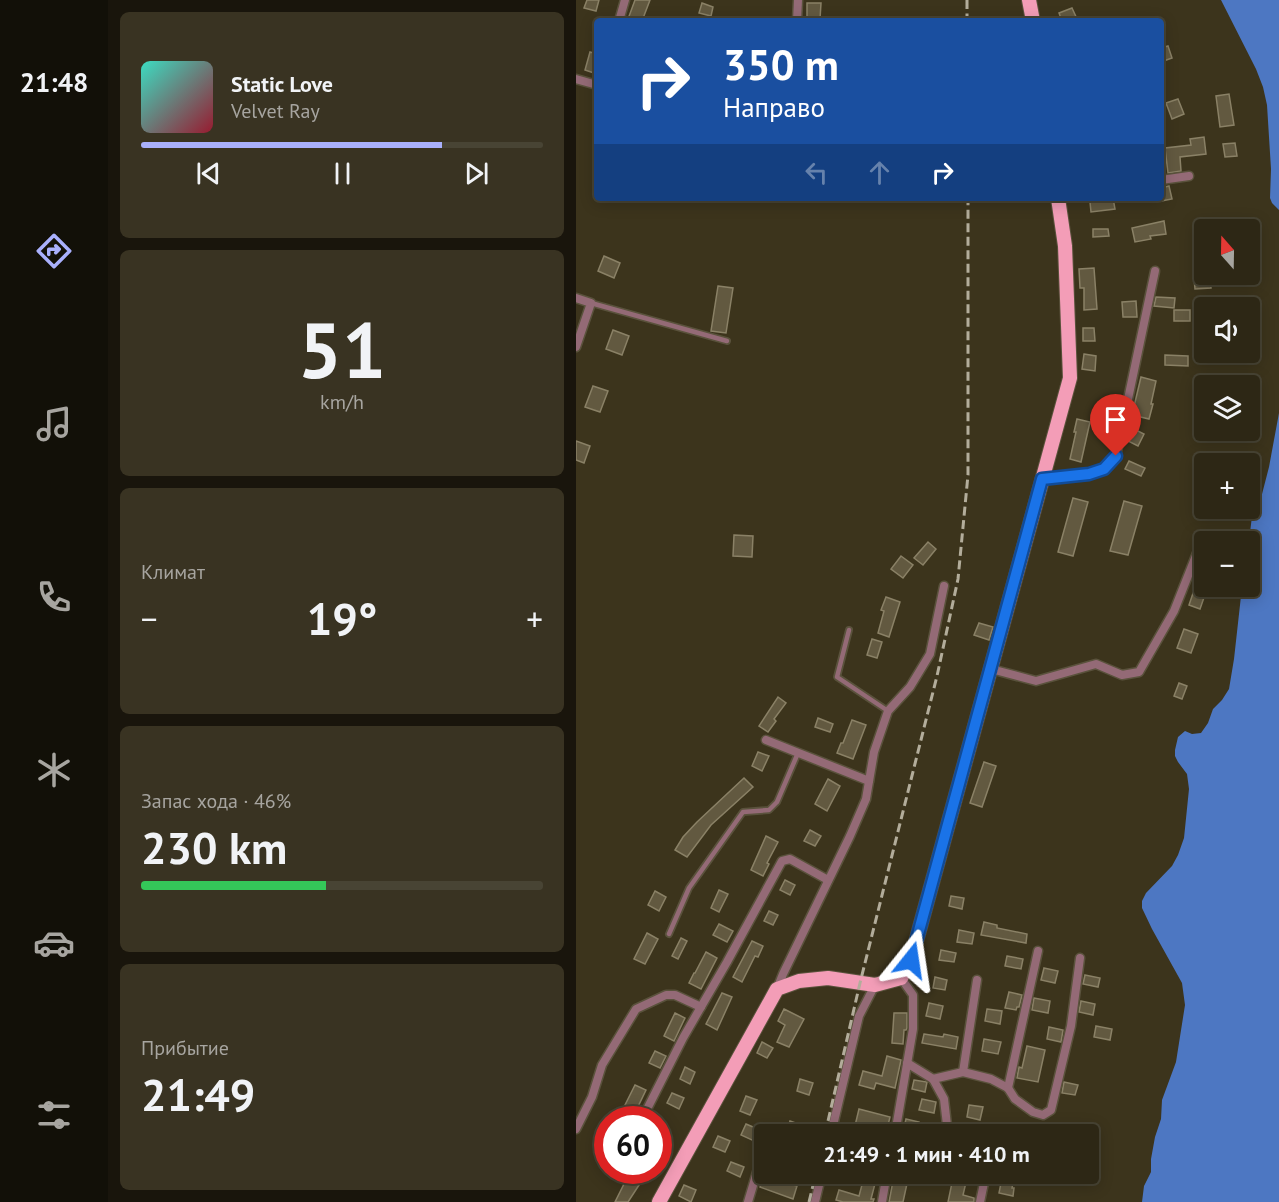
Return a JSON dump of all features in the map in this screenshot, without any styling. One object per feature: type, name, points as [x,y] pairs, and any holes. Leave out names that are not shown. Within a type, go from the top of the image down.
[{"type":"main road","points":[[1029,0],[1032,18]]},
{"type":"main road","points":[[659,1202],[777,989],[799,981],[828,978],[875,985],[901,978],[911,960],[1070,378],[1065,246],[1058,201]]},
{"type":"street","points":[[620,18],[625,0]]},
{"type":"street","points":[[798,0],[798,18]]},
{"type":"street","points":[[576,80],[594,84]]},
{"type":"street","points":[[1164,180],[1189,176]]},
{"type":"street","points":[[1042,479],[1089,474],[1104,469],[1116,456],[1155,271]]},
{"type":"street","points":[[576,298],[591,303],[576,347]]},
{"type":"street","points":[[991,669],[1036,681],[1096,664],[1122,675],[1139,672],[1174,611],[1194,561]]},
{"type":"street","points":[[777,989],[866,799],[874,752],[888,711],[910,687],[930,654],[944,586]]},
{"type":"street","points":[[766,740],[869,781]]},
{"type":"street","points":[[649,1106],[683,1038],[782,861],[790,859],[828,880]]},
{"type":"street","points":[[1008,1088],[1038,951]]},
{"type":"street","points":[[933,1079],[963,1072],[992,1079],[1008,1088],[1015,1099],[1033,1112],[1043,1114],[1051,1110],[1071,1026],[1080,958]]},
{"type":"street","points":[[897,1124],[913,1029],[914,995],[901,978]]},
{"type":"street","points":[[963,1072],[977,980]]},
{"type":"street","points":[[833,1124],[859,1016],[875,985]]},
{"type":"street","points":[[576,1129],[592,1097],[602,1065],[636,1009],[666,995],[675,995],[701,1007]]},
{"type":"street","points":[[907,1063],[933,1079],[944,1099],[947,1124]]},
{"type":"street","points":[[748,1202],[754,1182]]},
{"type":"street","points":[[815,1202],[819,1184]]},
{"type":"street","points":[[882,1202],[885,1184]]},
{"type":"street","points":[[980,1202],[984,1184]]},
{"type":"lane","points":[[591,303],[727,341]]},
{"type":"lane","points":[[849,630],[837,677],[888,711]]},
{"type":"lane","points":[[669,934],[689,888],[743,812],[769,810],[777,802],[798,753]]},
{"type":"water","points":[[1221,0],[1279,0],[1279,210],[1270,198],[1271,169],[1267,105],[1263,87]]},
{"type":"water","points":[[1279,413],[1279,1202],[1142,1202],[1144,1186],[1151,1172],[1151,1159],[1161,1119],[1162,1100],[1176,1062],[1185,1005],[1182,983],[1152,929],[1142,908],[1142,901],[1146,893],[1172,866],[1184,838],[1189,789],[1187,774],[1175,756],[1178,737],[1185,731],[1192,734],[1201,733],[1213,709],[1229,689],[1241,597],[1260,597],[1260,531],[1250,531],[1252,519],[1260,519],[1260,500]]},
{"type":"building","points":[[587,0],[599,0],[596,11],[584,8]]},
{"type":"building","points":[[635,0],[650,0],[643,18],[628,18]]},
{"type":"building","points":[[702,3],[713,7],[711,16],[699,13]]},
{"type":"building","points":[[807,3],[821,3],[820,18],[807,18]]},
{"type":"building","points":[[1072,8],[1077,18],[1061,18],[1059,13]]},
{"type":"building","points":[[1168,46],[1172,58],[1164,61],[1164,47]]},
{"type":"building","points":[[590,52],[594,53],[594,73],[585,70]]},
{"type":"building","points":[[1229,94],[1234,125],[1220,127],[1216,96]]},
{"type":"building","points":[[1178,99],[1184,114],[1172,119],[1166,103]]},
{"type":"building","points":[[1204,137],[1206,154],[1180,157],[1181,171],[1168,173],[1165,148],[1191,145],[1190,139]]},
{"type":"building","points":[[1235,143],[1237,156],[1225,157],[1223,144]]},
{"type":"building","points":[[1169,186],[1172,199],[1164,200],[1164,187]]},
{"type":"building","points":[[1114,201],[1115,209],[1091,212],[1090,202]]},
{"type":"building","points":[[1164,221],[1166,234],[1150,236],[1151,239],[1135,242],[1132,228]]},
{"type":"building","points":[[1093,229],[1108,229],[1109,236],[1093,237]]},
{"type":"building","points":[[604,256],[620,263],[614,278],[598,271]]},
{"type":"building","points":[[1094,268],[1097,309],[1084,310],[1084,288],[1080,288],[1079,269]]},
{"type":"building","points":[[1195,285],[1211,285],[1211,288],[1195,289]]},
{"type":"building","points":[[718,286],[733,288],[726,333],[711,331]]},
{"type":"building","points":[[1156,297],[1175,298],[1174,308],[1154,306]]},
{"type":"building","points":[[1136,301],[1137,317],[1123,317],[1122,302]]},
{"type":"building","points":[[1174,310],[1190,310],[1190,321],[1174,321]]},
{"type":"building","points":[[1083,328],[1094,328],[1095,341],[1083,341]]},
{"type":"building","points":[[613,330],[629,336],[622,355],[606,349]]},
{"type":"building","points":[[1084,354],[1096,356],[1095,371],[1082,369]]},
{"type":"building","points":[[1165,355],[1188,356],[1188,366],[1165,365]]},
{"type":"building","points":[[1141,377],[1156,381],[1149,419],[1132,415]]},
{"type":"building","points":[[593,386],[608,391],[600,412],[585,407]]},
{"type":"building","points":[[1077,419],[1090,422],[1081,462],[1070,459]]},
{"type":"building","points":[[1134,429],[1144,434],[1138,446],[1128,441]]},
{"type":"building","points":[[576,441],[590,446],[584,463],[576,460]]},
{"type":"building","points":[[1129,461],[1145,468],[1141,476],[1125,469]]},
{"type":"building","points":[[1073,498],[1088,502],[1073,556],[1058,552]]},
{"type":"building","points":[[1124,501],[1142,506],[1128,555],[1110,551]]},
{"type":"building","points":[[734,535],[753,536],[752,557],[733,556]]},
{"type":"building","points":[[928,542],[936,549],[923,565],[914,558]]},
{"type":"building","points":[[901,556],[913,565],[903,578],[891,569]]},
{"type":"building","points":[[1194,590],[1194,597],[1204,597],[1200,609],[1189,605]]},
{"type":"building","points":[[886,597],[900,602],[889,637],[878,633],[884,611],[881,610]]},
{"type":"building","points":[[979,623],[993,627],[989,640],[974,635]]},
{"type":"building","points":[[1184,629],[1198,634],[1191,653],[1177,648]]},
{"type":"building","points":[[872,639],[882,642],[877,658],[867,655]]},
{"type":"building","points":[[1179,683],[1187,686],[1182,699],[1174,696]]},
{"type":"building","points":[[778,697],[786,703],[768,732],[759,726]]},
{"type":"building","points":[[818,718],[833,724],[830,732],[815,727]]},
{"type":"building","points":[[852,720],[866,725],[853,759],[837,753]]},
{"type":"building","points":[[758,752],[769,756],[762,771],[752,766]]},
{"type":"building","points":[[984,762],[996,766],[982,807],[970,803]]},
{"type":"building","points":[[744,778],[753,787],[711,825],[687,857],[675,850],[697,822]]},
{"type":"building","points":[[828,779],[840,786],[827,811],[815,804]]},
{"type":"building","points":[[810,830],[821,836],[815,846],[804,841]]},
{"type":"building","points":[[766,836],[778,842],[763,876],[751,870]]},
{"type":"building","points":[[785,880],[795,885],[790,895],[780,890]]},
{"type":"building","points":[[719,890],[728,894],[719,912],[711,908]]},
{"type":"building","points":[[655,891],[666,897],[659,911],[648,905]]},
{"type":"building","points":[[951,896],[964,898],[962,909],[949,906]]},
{"type":"building","points":[[769,911],[778,915],[773,925],[764,921]]},
{"type":"building","points":[[984,922],[997,925],[997,928],[1027,934],[1026,943],[981,935]]},
{"type":"building","points":[[719,924],[733,931],[727,942],[713,935]]},
{"type":"building","points":[[959,930],[974,933],[972,944],[957,942]]},
{"type":"building","points":[[647,933],[658,939],[645,964],[634,959]]},
{"type":"building","points":[[681,938],[687,941],[678,959],[672,956]]},
{"type":"building","points":[[752,941],[763,946],[758,957],[755,956],[742,982],[733,977]]},
{"type":"building","points":[[941,950],[956,953],[954,962],[939,960]]},
{"type":"building","points":[[706,952],[717,958],[701,989],[689,983]]},
{"type":"building","points":[[1007,956],[1023,959],[1021,969],[1005,966]]},
{"type":"building","points":[[1044,968],[1058,971],[1055,983],[1041,980]]},
{"type":"building","points":[[1085,975],[1100,978],[1098,987],[1083,984]]},
{"type":"building","points":[[935,977],[947,980],[945,990],[933,988]]},
{"type":"building","points":[[1009,992],[1022,995],[1016,1010],[1005,1008]]},
{"type":"building","points":[[722,993],[732,997],[717,1030],[706,1024]]},
{"type":"building","points":[[1034,998],[1050,1001],[1048,1013],[1032,1010]]},
{"type":"building","points":[[1081,1001],[1095,1004],[1093,1015],[1079,1012]]},
{"type":"building","points":[[929,1003],[943,1006],[940,1019],[926,1016]]},
{"type":"building","points":[[784,1009],[804,1019],[789,1047],[777,1042],[785,1025],[778,1021]]},
{"type":"building","points":[[987,1009],[1002,1011],[1000,1024],[985,1021]]},
{"type":"building","points":[[675,1013],[685,1018],[674,1041],[664,1036]]},
{"type":"building","points":[[894,1013],[907,1013],[907,1028],[904,1030],[903,1044],[892,1043]]},
{"type":"building","points":[[1096,1026],[1112,1029],[1110,1040],[1094,1037]]},
{"type":"building","points":[[1049,1027],[1063,1030],[1061,1042],[1047,1039]]},
{"type":"building","points":[[924,1034],[958,1037],[956,1049],[922,1043]]},
{"type":"building","points":[[984,1039],[1001,1042],[998,1054],[982,1051]]},
{"type":"building","points":[[762,1042],[773,1048],[767,1058],[757,1053]]},
{"type":"building","points":[[1027,1046],[1045,1050],[1038,1082],[1017,1078]]},
{"type":"building","points":[[655,1051],[666,1056],[660,1068],[649,1063]]},
{"type":"building","points":[[887,1056],[901,1060],[895,1088],[876,1083],[874,1089],[859,1085],[863,1071],[882,1076]]},
{"type":"building","points":[[685,1067],[695,1072],[690,1084],[680,1079]]},
{"type":"building","points":[[800,1079],[813,1083],[809,1095],[797,1091]]},
{"type":"building","points":[[914,1080],[927,1082],[925,1092],[912,1089]]},
{"type":"building","points":[[1064,1082],[1078,1085],[1075,1095],[1062,1093]]},
{"type":"building","points":[[635,1085],[646,1090],[638,1106],[624,1106]]},
{"type":"building","points":[[672,1093],[684,1098],[679,1109],[667,1103]]},
{"type":"building","points":[[746,1096],[757,1100],[750,1115],[740,1111]]},
{"type":"building","points":[[922,1099],[936,1102],[934,1113],[919,1110]]},
{"type":"building","points":[[969,1105],[983,1107],[980,1120],[967,1117]]},
{"type":"building","points":[[859,1109],[890,1117],[888,1124],[855,1124]]},
{"type":"building","points":[[906,1119],[919,1122],[919,1124],[905,1124]]},
{"type":"building","points":[[746,1124],[754,1127],[754,1141],[741,1135]]},
{"type":"building","points":[[718,1136],[730,1141],[725,1152],[713,1147]]},
{"type":"building","points":[[731,1162],[744,1167],[740,1177],[727,1171]]},
{"type":"building","points":[[624,1184],[640,1184],[628,1202],[615,1202]]},
{"type":"building","points":[[761,1184],[797,1186],[793,1199],[760,1187]]},
{"type":"building","points":[[862,1184],[875,1184],[871,1199],[874,1199],[873,1202],[836,1200],[839,1190],[859,1196]]},
{"type":"building","points":[[892,1184],[907,1184],[903,1202],[889,1202]]},
{"type":"building","points":[[952,1184],[966,1184],[963,1195],[974,1198],[974,1202],[948,1202]]},
{"type":"building","points":[[1001,1184],[1013,1184],[1013,1196],[999,1193]]},
{"type":"building","points":[[684,1185],[696,1190],[691,1202],[679,1196]]},
{"type":"railway","points":[[967,0],[967,18]]},
{"type":"railway","points":[[827,1124],[937,676],[958,579],[968,475],[968,201]]},
{"type":"railway","points":[[809,1202],[813,1184]]},
{"type":"route","points":[[911,960],[1042,479],[1089,474],[1104,469],[1116,456]]}]
